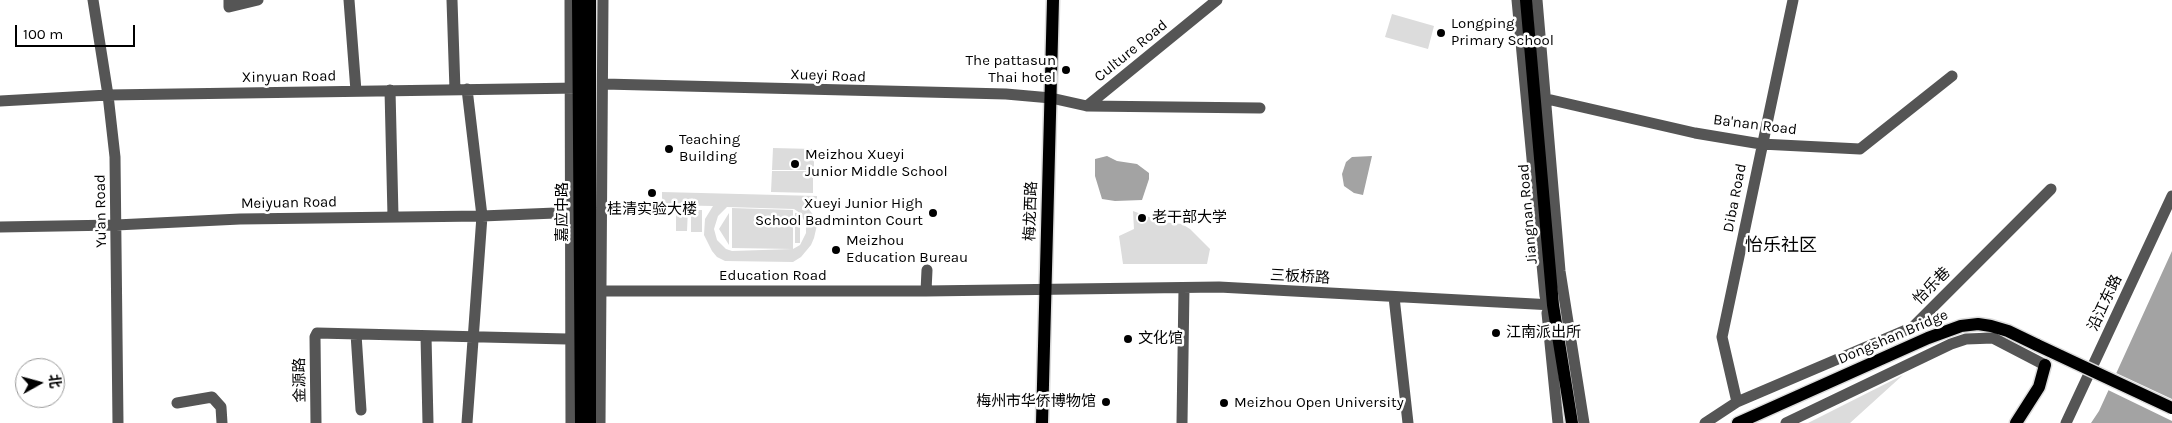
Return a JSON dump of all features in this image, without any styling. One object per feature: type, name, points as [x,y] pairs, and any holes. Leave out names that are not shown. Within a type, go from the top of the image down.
[{"type":"main road","name":"嘉应中路","points":[[578,0],[575,88],[575,212],[580,423]]},
{"type":"main road","name":"嘉应中路","points":[[590,0],[595,291],[590,423]]},
{"type":"main road","name":"梅龙西路","points":[[1042,423],[1053,0]]},
{"type":"main road","name":"Jiangnan Road","points":[[1526,0],[1540,97],[1549,305],[1572,423]]},
{"type":"main road","name":"Dongshan Bridge","points":[[1738,423],[1928,338],[1961,326],[1978,324],[2008,331],[2172,408]]},
{"type":"main road","points":[[2016,423],[2039,387],[2045,365]]},
{"type":"street","name":"Yu'an Road","points":[[93,0],[108,95],[115,157],[118,423]]},
{"type":"street","points":[[229,0],[229,7],[258,0]]},
{"type":"street","points":[[349,0],[356,91]]},
{"type":"street","points":[[452,0],[455,90]]},
{"type":"street","points":[[570,0],[575,88]]},
{"type":"street","points":[[600,423],[595,291],[604,84],[603,0]]},
{"type":"street","name":"Culture Road","points":[[1087,106],[1217,0]]},
{"type":"street","points":[[1517,0],[1549,305],[1558,423]]},
{"type":"street","points":[[1537,0],[1540,97],[1560,271],[1584,423]]},
{"type":"street","name":"Diba Road","points":[[1737,402],[1722,337],[1761,144],[1793,0]]},
{"type":"street","name":"Ba'nan Road","points":[[1540,97],[1695,133],[1761,144],[1860,149],[1952,76]]},
{"type":"street","name":"Xueyi Road","points":[[604,84],[1006,94],[1050,98],[1087,106],[1260,108]]},
{"type":"street","name":"Xinyuan Road","points":[[0,101],[108,95],[575,88]]},
{"type":"street","points":[[467,423],[482,216],[468,89]]},
{"type":"street","points":[[390,90],[392,216]]},
{"type":"street","name":"怡乐巷","points":[[1704,423],[1737,402],[1913,326],[2051,189]]},
{"type":"street","name":"沿江东路","points":[[2066,423],[2172,196]]},
{"type":"street","points":[[571,423],[575,212]]},
{"type":"street","name":"Meiyuan Road","points":[[0,227],[116,225],[240,219],[482,216],[575,212]]},
{"type":"street","points":[[926,291],[927,270]]},
{"type":"street","name":"三板桥路","points":[[1045,289],[1220,287],[1549,305]]},
{"type":"street","points":[[1182,423],[1184,288]]},
{"type":"street","name":"Education Road","points":[[595,291],[1045,289]]},
{"type":"street","points":[[1394,297],[1408,423]]},
{"type":"street","name":"金源路","points":[[316,423],[315,336],[317,333],[356,334]]},
{"type":"street","points":[[361,410],[356,334],[567,339]]},
{"type":"street","points":[[426,336],[428,423]]},
{"type":"street","points":[[1786,423],[1966,339],[1993,338],[2045,365]]},
{"type":"street","points":[[177,403],[212,398],[221,406],[222,423]]},
{"type":"shaded area","points":[[1392,14],[1434,26],[1428,49],[1385,37]]},
{"type":"shaded area","points":[[773,148],[814,149],[814,170],[772,170]]},
{"type":"shaded area","points":[[1107,156],[1117,161],[1137,164],[1149,173],[1149,179],[1142,200],[1115,201],[1102,199],[1095,176],[1095,159]]},
{"type":"shaded area","points":[[1372,156],[1363,195],[1354,193],[1344,186],[1342,174],[1346,162],[1352,157]]},
{"type":"shaded area","points":[[772,171],[813,171],[813,193],[771,192]]},
{"type":"shaded area","points":[[662,192],[817,196],[817,207],[807,207],[815,217],[817,225],[811,245],[801,257],[793,262],[725,261],[717,257],[712,251],[704,235],[705,219],[713,206],[662,205]],"holes":[[[727,207],[794,209],[800,213],[806,224],[806,233],[800,245],[793,249],[732,251],[726,249],[717,240],[714,229],[718,216]]]},
{"type":"shaded area","points":[[732,208],[793,210],[793,249],[732,248]]},
{"type":"shaded area","points":[[676,209],[688,209],[687,231],[676,231]]},
{"type":"shaded area","points":[[691,210],[702,210],[702,232],[691,232]]},
{"type":"shaded area","points":[[1133,211],[1162,222],[1182,224],[1190,229],[1210,249],[1207,264],[1123,264],[1119,236],[1134,229]]},
{"type":"shaded area","points":[[729,213],[729,245],[719,229]]},
{"type":"shaded area","points":[[795,213],[800,213],[800,243],[795,243]]},
{"type":"shaded area","points":[[2172,251],[2172,423],[2091,423],[2099,411]]},
{"type":"shaded area","points":[[1903,375],[1850,423],[1808,423]]},
{"type":"pier","points":[[2114,372],[2172,399],[2172,421],[2106,389]]},
{"type":"place","name":"Longping Primary School","points":[[1441,33]]},
{"type":"place","name":"The pattasun Thai hotel","points":[[1066,70]]},
{"type":"place","name":"Teaching Building","points":[[669,149]]},
{"type":"place","name":"Meizhou Xueyi Junior Middle School","points":[[795,164]]},
{"type":"place","name":"桂清实验大楼","points":[[652,193]]},
{"type":"place","name":"Xueyi Junior High School Badminton Court","points":[[933,213]]},
{"type":"place","name":"老干部大学","points":[[1142,218]]},
{"type":"place","name":"Meizhou Education Bureau","points":[[836,250]]},
{"type":"place","name":"江南派出所","points":[[1496,333]]},
{"type":"place","name":"文化馆","points":[[1128,339]]},
{"type":"place","name":"梅州市华侨博物馆","points":[[1106,402]]},
{"type":"place","name":"Meizhou Open University","points":[[1224,403]]},
{"type":"district","name":"怡乐社区","points":[[1781,246]]}]
